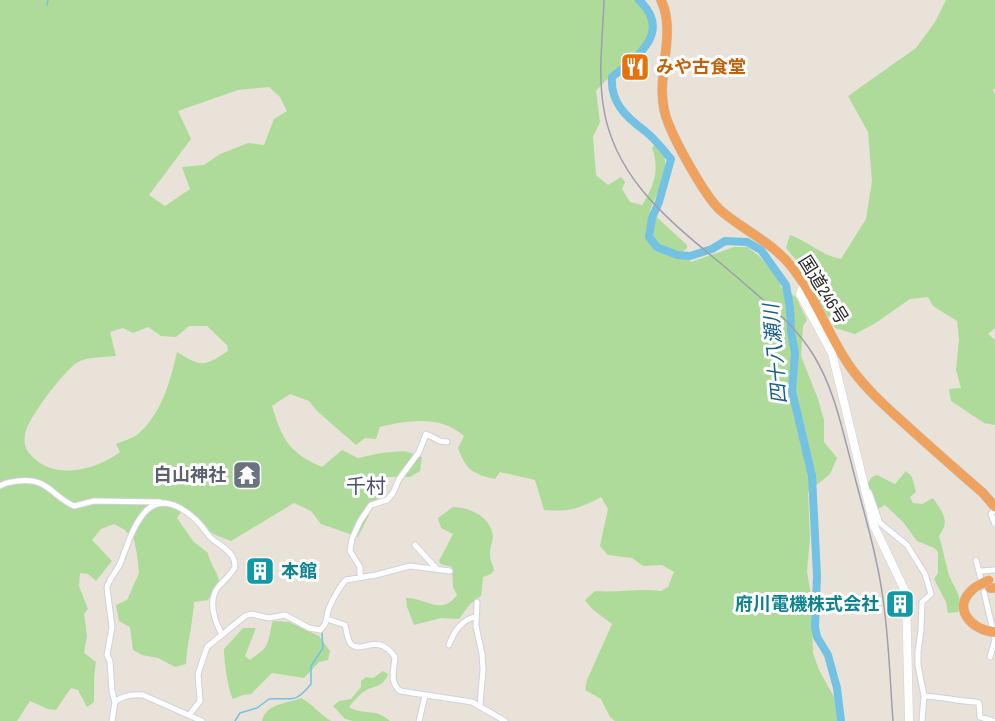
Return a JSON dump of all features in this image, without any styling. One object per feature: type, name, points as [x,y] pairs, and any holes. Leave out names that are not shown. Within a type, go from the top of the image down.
[{"type":"highway","name":"国道246号","points":[[661,0],[667,23],[662,78],[665,115],[712,201],[772,247],[791,266],[841,353],[862,382],[983,493],[995,508]]},
{"type":"highway","points":[[989,584],[977,592],[970,610],[978,623],[995,627]]},
{"type":"highway","points":[[989,584],[974,588],[969,593],[965,603],[965,613],[974,626],[985,632],[995,632]]},
{"type":"street","points":[[803,285],[800,294],[832,353],[878,535],[906,592],[909,721]]},
{"type":"street","points":[[360,576],[360,567],[353,558],[350,545],[363,516],[371,505],[387,500],[391,496],[399,479],[418,453],[426,434],[447,442]]},
{"type":"street","points":[[0,486],[8,482],[23,480],[41,482],[74,506],[94,501],[162,502],[172,504],[195,518],[210,536],[233,556],[235,567],[220,584],[212,599],[214,616],[222,633]]},
{"type":"street","points":[[864,483],[880,523],[907,545],[915,561],[923,570],[929,585],[931,597],[922,602],[918,652],[918,666],[924,696],[922,721]]},
{"type":"street","points":[[112,721],[115,702],[112,691],[111,661],[107,655],[112,627],[107,593],[108,582],[121,563],[137,522],[152,506],[162,502]]},
{"type":"street","points":[[995,508],[991,514],[995,524]]},
{"type":"street","points":[[415,545],[437,568]]},
{"type":"street","points":[[976,560],[989,584],[995,640],[990,657]]},
{"type":"street","points":[[190,714],[200,701],[197,682],[204,653],[222,633],[248,614],[268,618],[285,615],[315,630],[323,628],[328,609],[342,583],[346,580],[410,566],[450,571]]},
{"type":"street","points":[[980,571],[995,570]]},
{"type":"street","points":[[477,602],[477,635],[483,670],[480,705]]},
{"type":"street","points":[[449,645],[458,628],[476,616]]},
{"type":"street","points":[[327,619],[345,625],[353,646],[358,648],[378,644],[386,647],[395,657],[392,678],[395,686],[404,692],[425,696],[444,696],[472,702],[505,721]]},
{"type":"street","points":[[115,702],[120,698],[143,694],[160,704],[190,714],[202,721]]},
{"type":"street","points":[[419,721],[425,696]]},
{"type":"street","points":[[924,696],[979,703],[980,717],[993,721]]},
{"type":"green space","points":[[0,0],[635,0],[650,19],[651,30],[644,45],[623,62],[596,91],[600,122],[593,137],[596,175],[608,185],[621,177],[625,182],[622,189],[630,202],[642,205],[650,191],[656,171],[652,148],[655,144],[664,156],[665,166],[650,211],[687,245],[682,252],[691,262],[734,247],[747,247],[758,255],[778,277],[781,287],[796,297],[807,320],[803,326],[801,356],[824,420],[824,442],[837,458],[830,474],[808,492],[810,538],[807,571],[811,595],[813,653],[819,670],[834,697],[837,721],[615,721],[610,717],[601,699],[585,690],[587,680],[612,624],[592,609],[585,600],[595,591],[661,591],[668,587],[674,572],[662,565],[643,566],[632,558],[608,555],[600,546],[608,509],[601,497],[574,509],[544,510],[535,480],[500,472],[495,479],[471,470],[458,448],[464,436],[455,429],[435,422],[413,421],[380,427],[376,439],[365,438],[356,445],[317,411],[309,401],[290,394],[272,406],[288,444],[311,462],[322,467],[342,450],[358,458],[405,451],[422,457],[420,471],[410,477],[359,477],[352,480],[364,488],[367,493],[378,497],[358,537],[321,524],[311,511],[294,503],[231,541],[213,534],[183,509],[177,518],[193,541],[208,553],[219,581],[208,600],[194,602],[186,664],[175,667],[158,658],[142,655],[133,650],[130,627],[119,621],[116,605],[127,600],[139,573],[134,540],[125,530],[114,524],[101,529],[92,540],[112,561],[96,581],[88,574],[80,573],[79,586],[88,609],[84,614],[87,636],[84,653],[96,662],[94,702],[87,707],[78,690],[71,688],[56,710],[30,701],[17,721],[0,721]],"holes":[[[269,87],[280,97],[287,111],[274,119],[264,145],[248,143],[220,154],[204,165],[182,167],[190,189],[165,206],[149,195],[191,139],[178,111],[238,90]],[[189,326],[207,326],[227,345],[228,351],[213,360],[202,363],[177,352],[168,386],[159,407],[138,434],[116,444],[120,452],[101,463],[78,470],[54,469],[44,465],[30,454],[25,442],[29,423],[66,372],[80,361],[116,356],[110,332],[123,328],[133,333],[148,327],[161,336],[176,337]]]},
{"type":"green space","points":[[946,0],[995,0],[995,88],[993,90],[995,94],[995,328],[988,334],[995,340],[995,425],[984,423],[951,401],[949,389],[961,388],[956,370],[959,339],[957,321],[933,306],[928,297],[910,299],[855,334],[835,328],[802,267],[786,248],[790,235],[827,255],[841,259],[866,219],[872,181],[868,132],[848,96],[916,48],[935,22]]},
{"type":"green space","points":[[906,471],[912,477],[916,492],[910,497],[913,503],[922,504],[933,498],[944,516],[943,530],[939,536],[949,575],[958,593],[960,607],[958,612],[948,613],[946,602],[934,579],[938,573],[938,552],[917,541],[903,522],[885,505],[873,512],[868,483],[872,477],[877,475],[895,484]]},
{"type":"green space","points":[[453,507],[472,511],[488,523],[493,536],[490,559],[494,570],[483,577],[481,596],[470,604],[459,619],[441,618],[414,625],[406,598],[445,605],[457,595],[453,587],[452,567],[441,564],[439,561],[453,534],[441,528],[438,518]]},
{"type":"green space","points":[[273,621],[289,622],[319,636],[330,651],[328,660],[319,662],[304,678],[272,673],[251,694],[233,699],[228,683],[224,649],[243,628],[256,628],[245,656],[250,660],[266,646]]},
{"type":"green space","points":[[383,671],[388,674],[383,683],[363,692],[349,707],[379,714],[390,721],[345,719],[333,706],[339,701],[351,699],[361,687],[361,681],[366,677],[373,678]]},
{"type":"green space","points":[[301,698],[331,721],[262,721],[264,715],[272,707]]},
{"type":"waterway","points":[[47,5],[48,0]]},
{"type":"waterway","name":"四十八瀬川","points":[[639,0],[649,12],[653,23],[652,33],[648,43],[632,61],[612,77],[612,86],[621,108],[652,137],[671,159],[652,218],[649,237],[657,247],[677,255],[690,256],[712,249],[725,241],[747,242],[761,250],[786,285],[795,353],[792,391],[812,476],[817,576],[815,627],[817,637],[828,655],[837,688],[841,721]]},
{"type":"waterway","points":[[235,721],[240,713],[257,708],[269,699],[292,699],[305,691],[311,684],[311,666],[323,648],[322,632]]},
{"type":"railway","points":[[604,0],[601,65],[603,104],[610,133],[621,158],[636,182],[673,223],[789,324],[806,344],[827,381],[840,421],[877,565],[887,629],[893,721]]},
{"type":"place","name":"みや古食堂","points":[[635,67]]},
{"type":"place","name":"白山神社","points":[[247,475]]},
{"type":"place","name":"本館","points":[[260,571]]},
{"type":"place","name":"府川電機株式会社","points":[[900,604]]},
{"type":"district","name":"千村","points":[[366,487]]}]
